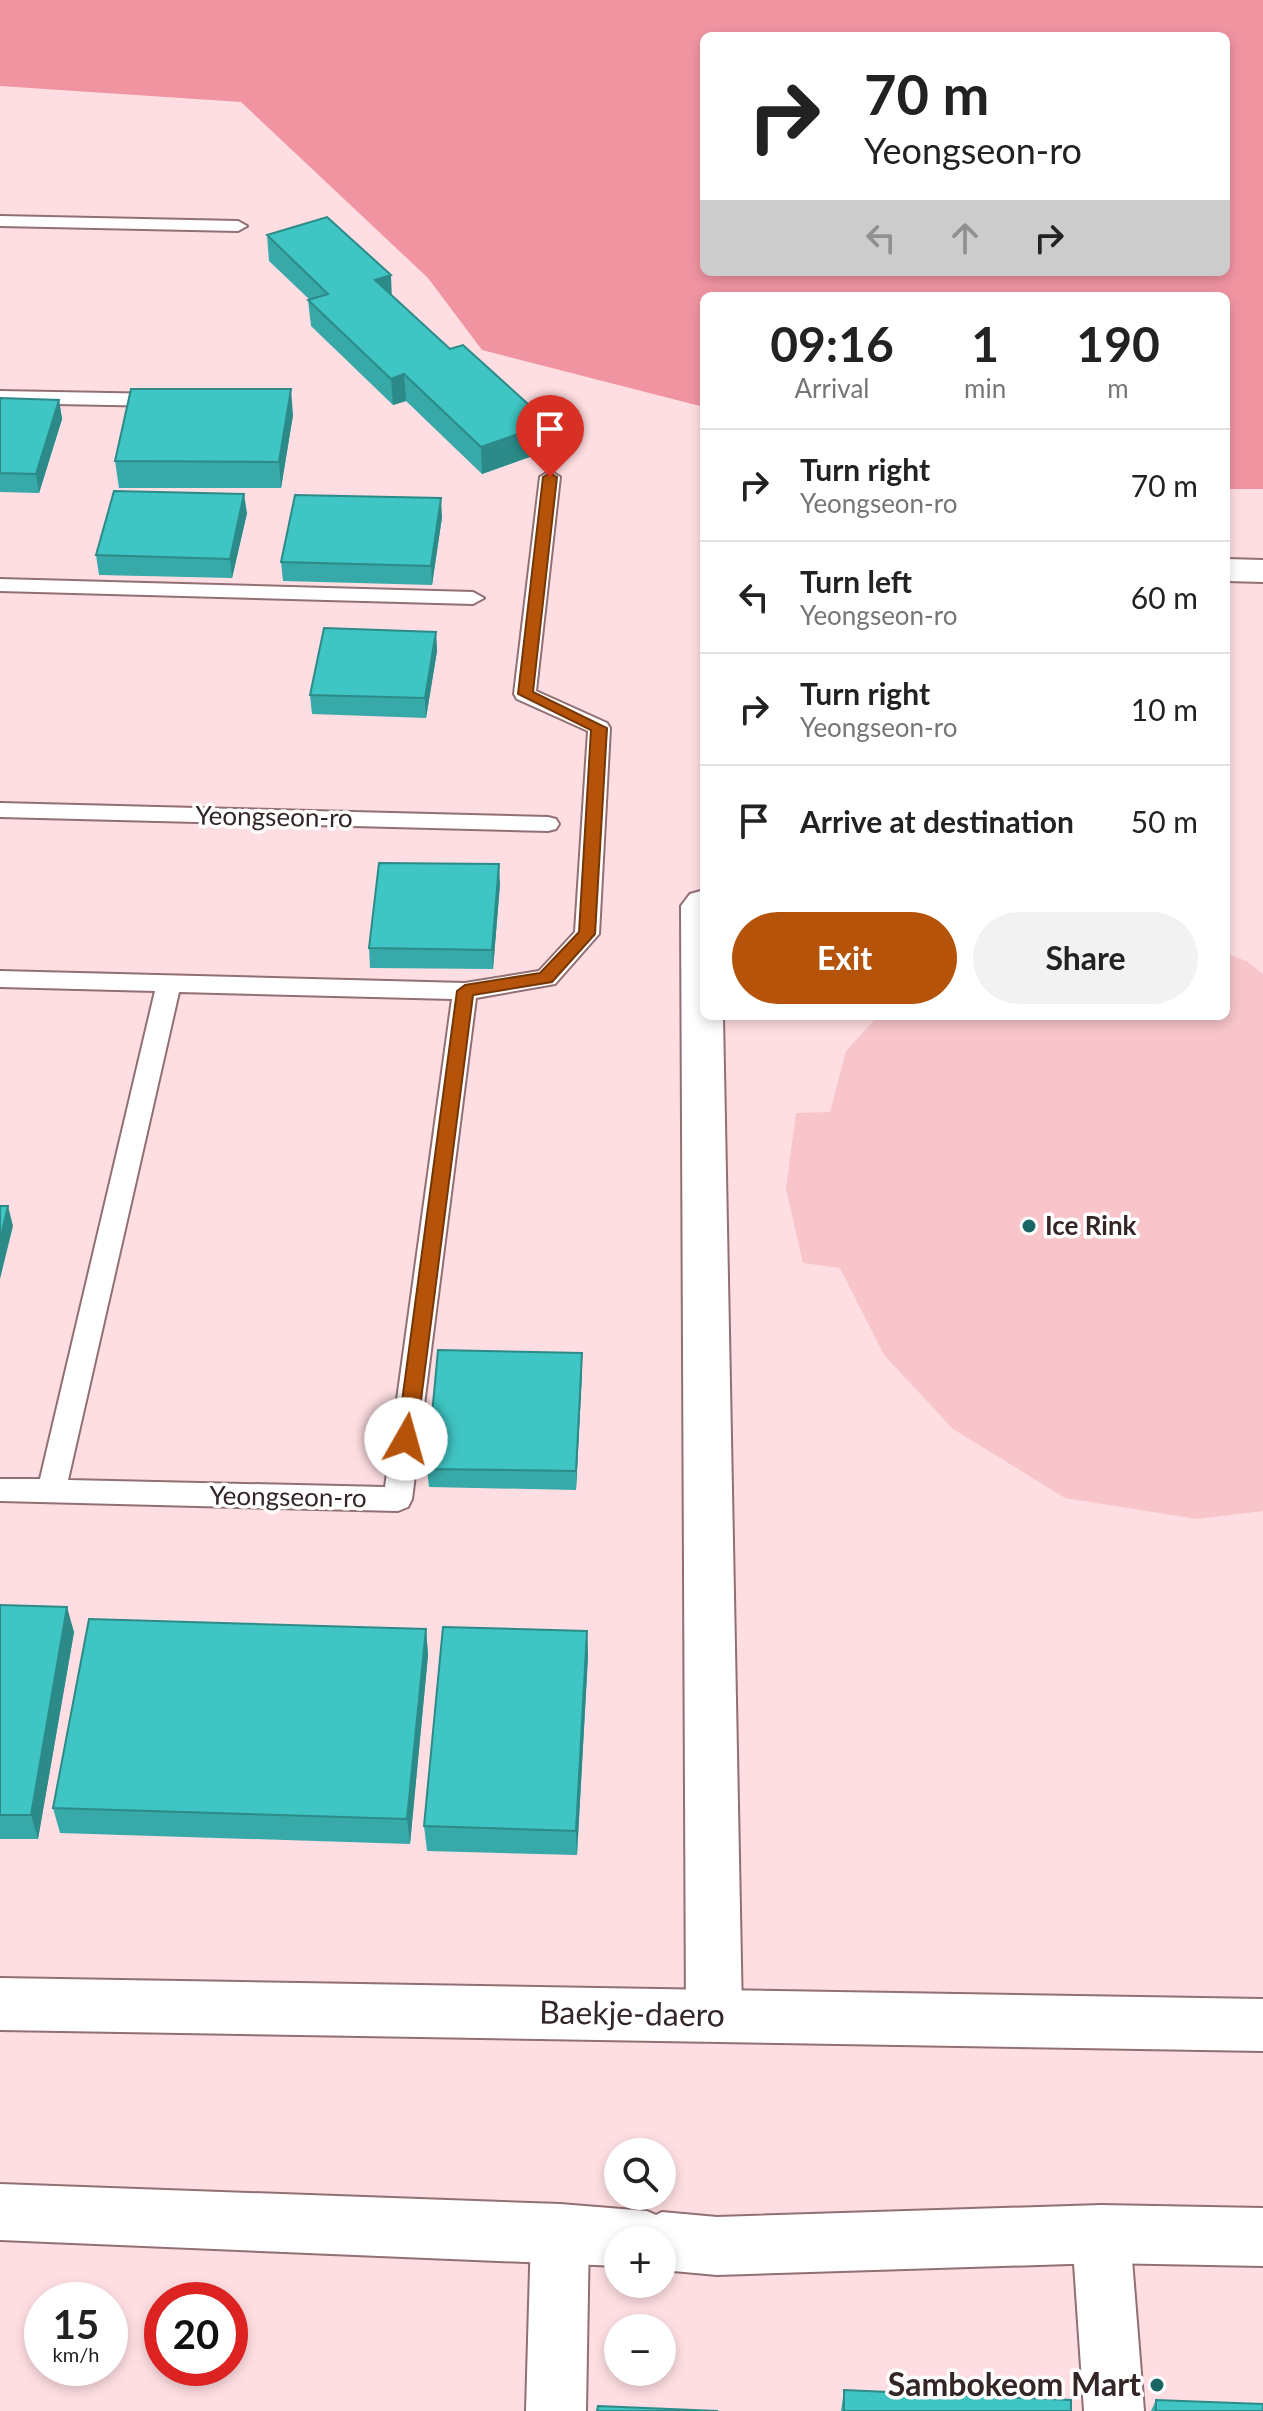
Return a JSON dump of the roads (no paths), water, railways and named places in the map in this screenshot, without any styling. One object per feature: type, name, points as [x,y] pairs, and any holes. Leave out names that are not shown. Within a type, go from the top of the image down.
[{"type":"street","points":[[1230,570],[1263,571]]},
{"type":"street","points":[[702,1020],[714,2015]]},
{"type":"street","name":"Baekje-daero","points":[[0,2004],[1263,2025]]},
{"type":"street","points":[[0,2212],[604,2237]]},
{"type":"street","points":[[556,2411],[560,2233]]},
{"type":"street","points":[[1101,2234],[1114,2411]]},
{"type":"street","points":[[676,2242],[717,2246],[1101,2234],[1263,2237]]},
{"type":"lane","points":[[0,221],[238,226]]},
{"type":"lane","points":[[0,397],[189,401]]},
{"type":"lane","points":[[0,979],[465,991],[546,978],[587,934],[599,728],[525,694],[550,477]]},
{"type":"lane","points":[[0,585],[473,598]]},
{"type":"lane","name":"Yeongseon-ro","points":[[0,810],[548,824]]},
{"type":"lane","points":[[51,1492],[169,983]]},
{"type":"lane","name":"Yeongseon-ro","points":[[0,1490],[398,1499],[465,991]]},
{"type":"place","name":"Ice Rink","points":[[1029,1226]]},
{"type":"place","name":"Sambokeom Mart","points":[[1157,2385]]}]
